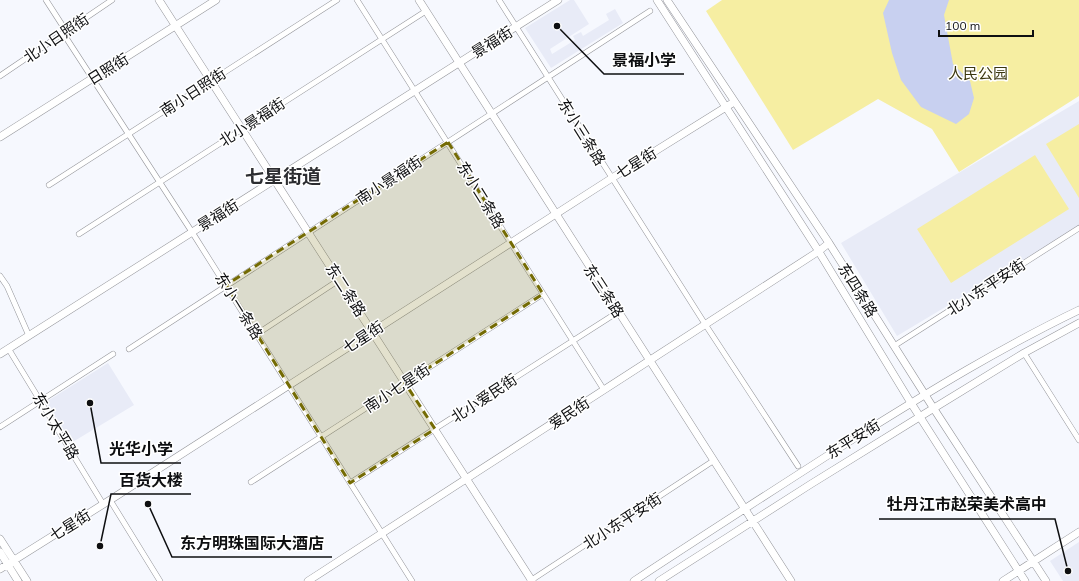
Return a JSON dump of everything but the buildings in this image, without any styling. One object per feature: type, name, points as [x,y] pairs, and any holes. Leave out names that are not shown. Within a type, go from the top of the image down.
[{"type":"street","name":"东小一条路","points":[[46,0],[92,79],[226,285],[412,581]]},
{"type":"street","name":"北小日照街","points":[[0,76],[112,0]]},
{"type":"street","name":"东二条路","points":[[159,0],[531,581]]},
{"type":"street","name":"日照街","points":[[0,137],[216,0]]},
{"type":"street","name":"南小日照街","points":[[49,185],[337,0]]},
{"type":"street","name":"东小二条路","points":[[357,0],[604,390]]},
{"type":"street","name":"东三条路","points":[[419,0],[791,581]]},
{"type":"street","name":"东小三条路","points":[[499,0],[705,324],[798,466]]},
{"type":"street","name":"景福街","points":[[0,354],[558,0]]},
{"type":"street","points":[[657,0],[819,251],[1025,581]]},
{"type":"street","name":"东四条路","points":[[667,0],[829,243],[934,409],[1046,581]]},
{"type":"street","name":"北小景福街","points":[[79,234],[426,11]]},
{"type":"street","name":"南小景福街","points":[[129,348],[650,12]]},
{"type":"street","name":"七星街","points":[[0,569],[289,386],[555,214],[734,102]]},
{"type":"street","name":"北小东平安街","points":[[894,346],[1079,228]]},
{"type":"street","name":"爱民街","points":[[308,581],[467,480],[649,360],[819,251],[829,243]]},
{"type":"street","points":[[0,276],[7,286],[29,336]]},
{"type":"street","points":[[257,334],[339,280]]},
{"type":"street","name":"南小七星街","points":[[251,482],[543,294]]},
{"type":"street","name":"东平安街","points":[[634,581],[925,394],[1003,348],[1079,310]]},
{"type":"street","name":"北小爱民街","points":[[350,483],[618,312]]},
{"type":"street","name":"东平安街","points":[[659,581],[752,521],[921,416],[1024,353],[1079,323]]},
{"type":"street","name":"东小太平路","points":[[8,348],[40,401],[160,581]]},
{"type":"street","points":[[1024,353],[1079,440]]},
{"type":"street","points":[[0,427],[113,354]]},
{"type":"street","name":"北小东平安街","points":[[531,581],[714,461]]},
{"type":"street","points":[[1003,581],[1079,532]]},
{"type":"street","points":[[0,539],[18,581]]},
{"type":"street","points":[[0,552],[11,562],[27,581]]},
{"type":"highlighted area","points":[[448,142],[543,294],[405,383],[435,429],[350,483],[226,285]]},
{"type":"shaded area","points":[[570,0],[574,0],[589,24],[550,49],[552,54],[575,40],[573,36],[581,32],[583,36],[609,20],[606,14],[615,9],[623,23],[551,68],[525,28]]},
{"type":"shaded area","points":[[1079,101],[1079,227],[897,336],[841,243]]},
{"type":"shaded area","points":[[108,363],[134,405],[71,443],[46,402]]},
{"type":"shaded area","points":[[1079,542],[1079,581],[1063,581],[1050,561]]},
{"type":"green space","name":"人民公园","points":[[722,0],[1079,0],[1079,96],[959,172],[932,129],[878,99],[793,150],[706,11]]},
{"type":"green space","points":[[1079,124],[1079,198],[1046,144]]},
{"type":"green space","points":[[1035,155],[1069,209],[951,283],[917,229]]},
{"type":"water","points":[[889,0],[949,0],[944,15],[953,64],[970,81],[974,98],[969,114],[956,124],[921,107],[901,80],[892,53],[883,13]]},
{"type":"place","name":"景福小学","points":[[557,26]]},
{"type":"place","name":"光华小学","points":[[90,403]]},
{"type":"place","name":"东方明珠国际大酒店","points":[[148,504]]},
{"type":"place","name":"百货大楼","points":[[100,546]]},
{"type":"place","name":"牡丹江市赵荣美术高中","points":[[1068,571]]},
{"type":"district","name":"七星街道","points":[[283,176]]}]
